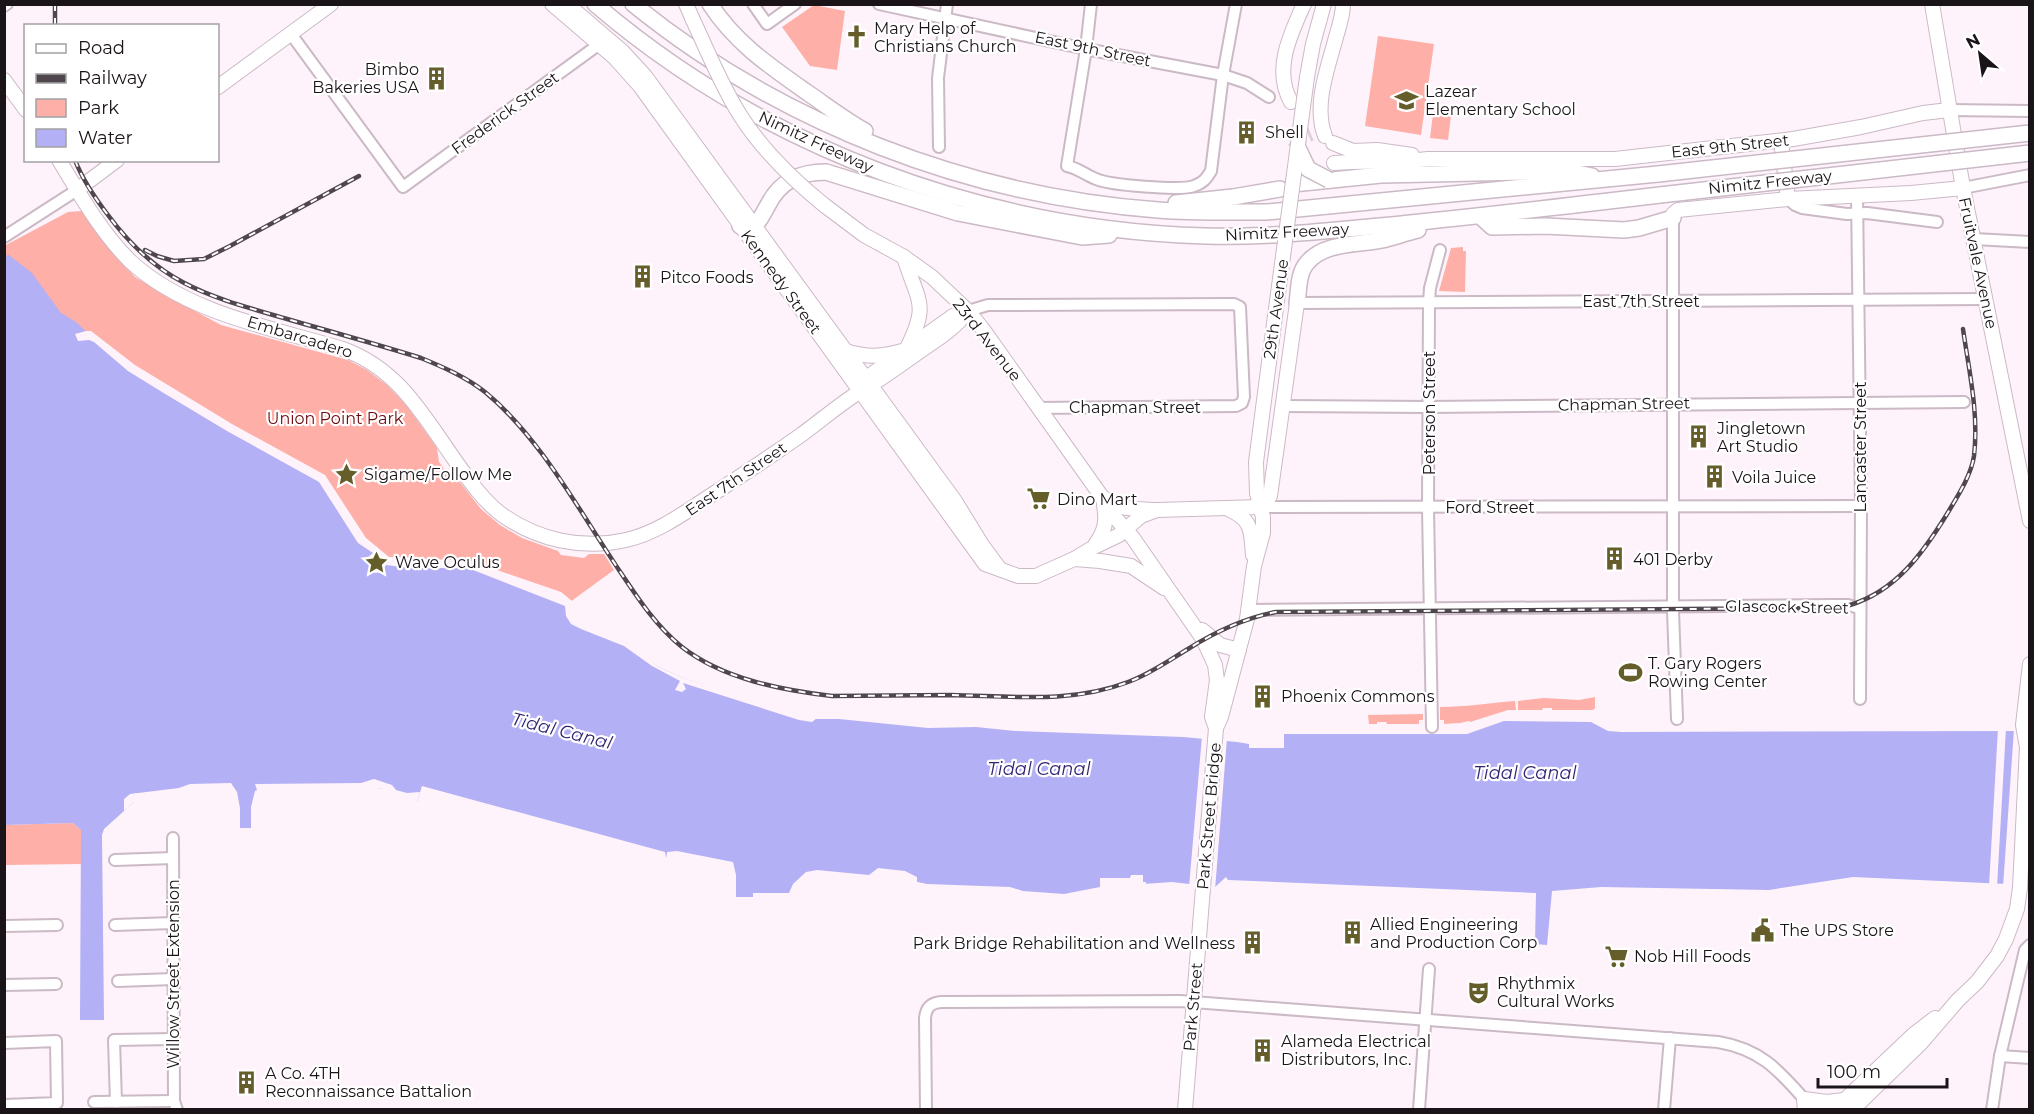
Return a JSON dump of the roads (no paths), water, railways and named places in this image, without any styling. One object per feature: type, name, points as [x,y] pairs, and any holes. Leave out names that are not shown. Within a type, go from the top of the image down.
[{"type":"highway","name":"Nimitz Freeway","points":[[595,4],[661,56],[733,102],[809,141],[867,166],[943,194],[993,207],[1096,227],[1206,236],[1268,235],[1454,219],[2030,153]]},
{"type":"highway","name":"Nimitz Freeway","points":[[633,4],[677,38],[764,92],[826,124],[876,145],[924,162],[1011,187],[1130,207],[1212,213],[1267,212],[1658,174],[2030,133]]},
{"type":"highway","points":[[710,4],[740,41],[780,75],[831,111],[924,162]]},
{"type":"highway","points":[[1298,148],[1308,169],[1381,175],[1568,171],[1607,179]]},
{"type":"highway","points":[[1130,207],[1233,197],[1286,187],[1332,170]]},
{"type":"highway","points":[[747,226],[761,219],[774,193],[783,184],[798,175],[826,172],[958,213],[1071,235],[1082,237],[1154,233]]},
{"type":"highway","points":[[1480,216],[1492,226],[1556,226],[1624,230],[1652,225],[1673,218]]},
{"type":"highway","points":[[1297,303],[1300,277],[1306,263],[1315,256],[1339,246],[1382,240],[1454,219]]},
{"type":"main road","points":[[219,86],[331,4]]},
{"type":"main road","name":"Kennedy Street","points":[[552,4],[603,42],[622,51],[640,70],[747,226],[865,386],[955,501],[999,568],[1018,576],[1036,576],[1074,559],[1126,530]]},
{"type":"main road","name":"Kennedy Street","points":[[567,4],[603,42]]},
{"type":"main road","name":"23rd Avenue","points":[[686,4],[728,95],[757,139],[784,170],[806,191],[864,235],[904,257],[932,277],[968,311],[982,328],[1203,639],[1215,665],[1216,680],[1212,717],[1216,728]]},
{"type":"main road","points":[[1291,102],[1285,92],[1282,69],[1290,38],[1304,4]]},
{"type":"main road","name":"29th Avenue","points":[[1216,728],[1239,650],[1248,610],[1254,566],[1263,533],[1263,517],[1257,493],[1256,462],[1275,316],[1286,187],[1298,148],[1307,77],[1324,4]]},
{"type":"main road","points":[[1332,170],[1335,150],[1323,138],[1321,110],[1328,70],[1341,22],[1342,4]]},
{"type":"main road","name":"Fruitvale Avenue","points":[[1932,4],[1963,188],[2030,521]]},
{"type":"main road","points":[[4,80],[24,107]]},
{"type":"main road","name":"East 9th Street","points":[[1332,170],[1350,161],[1615,159],[1781,141],[1949,110]]},
{"type":"main road","name":"East 9th Street","points":[[1323,138],[1353,151],[1403,153],[1428,159]]},
{"type":"main road","points":[[1781,141],[1788,198]]},
{"type":"main road","name":"Embarcadero","points":[[60,162],[116,246],[132,262],[171,290],[223,314],[344,349],[377,365],[399,384],[476,489],[499,512],[536,534],[583,544],[601,544]]},
{"type":"main road","points":[[77,190],[114,162]]},
{"type":"main road","points":[[1673,218],[1673,214],[1678,210],[1788,198],[1919,193],[1963,188]]},
{"type":"main road","name":"Kennedy Street","points":[[747,226],[845,351],[865,386]]},
{"type":"main road","points":[[845,351],[875,357],[906,350],[918,327],[921,313],[920,299],[904,257]]},
{"type":"main road","name":"29th Avenue","points":[[1261,507],[1270,496],[1297,303]]},
{"type":"main road","name":"East 7th Street","points":[[601,544],[627,540],[647,533],[689,510],[781,449],[865,386],[959,324],[968,311]]},
{"type":"main road","name":"East 7th Street","points":[[865,386],[906,350],[953,316],[968,311]]},
{"type":"main road","points":[[1102,497],[1124,508],[1157,510]]},
{"type":"main road","points":[[1094,547],[1104,532],[1106,523],[1102,497]]},
{"type":"main road","name":"Ford Street","points":[[1126,530],[1141,516],[1157,510],[1261,507]]},
{"type":"main road","points":[[1228,509],[1244,518],[1248,523],[1251,531],[1254,566]]},
{"type":"main road","name":"Kennedy Street","points":[[1074,559],[1131,566],[1172,594]]},
{"type":"main road","points":[[1192,621],[1220,645],[1239,650]]},
{"type":"main road","points":[[1805,1104],[1825,1102],[1850,1106],[1912,1035],[1958,1000],[1981,977],[1997,956],[2018,904],[2028,744],[2024,725],[2030,664]]},
{"type":"main road","name":"Park Street Bridge","points":[[1202,904],[1216,728]]},
{"type":"main road","name":"Park Street","points":[[1185,1110],[1202,904]]},
{"type":"street","points":[[753,4],[767,24],[795,4]]},
{"type":"street","name":"East 9th Street","points":[[879,4],[1086,49],[1223,75],[1247,83],[1269,97]]},
{"type":"street","points":[[939,147],[938,78],[947,4]]},
{"type":"street","points":[[1091,4],[1067,166],[1076,167],[1098,180],[1145,186],[1191,188],[1203,182],[1210,171],[1223,75],[1236,4]]},
{"type":"street","name":"Frederick Street","points":[[291,34],[403,187],[603,42]]},
{"type":"street","name":"East 9th Street","points":[[1949,110],[2030,111]]},
{"type":"street","points":[[1963,188],[2030,175]]},
{"type":"street","points":[[4,237],[77,190]]},
{"type":"street","name":"Lancaster Street","points":[[1857,195],[1861,506],[1860,699]]},
{"type":"street","points":[[1788,198],[1802,208],[1937,222]]},
{"type":"street","points":[[1673,218],[1675,506],[1673,609],[1677,716]]},
{"type":"street","points":[[1974,239],[2030,242]]},
{"type":"street","name":"Peterson Street","points":[[1432,728],[1428,508],[1429,302],[1430,288],[1440,250]]},
{"type":"street","name":"East 7th Street","points":[[1297,303],[1986,298]]},
{"type":"street","name":"East 7th Street","points":[[968,311],[994,305],[1234,304],[1240,307]]},
{"type":"street","name":"Chapman Street","points":[[1038,408],[1236,406],[1242,403],[1244,397],[1240,307]]},
{"type":"street","name":"Chapman Street","points":[[1284,406],[1429,407],[1964,402]]},
{"type":"street","name":"Ford Street","points":[[1261,507],[1861,506]]},
{"type":"street","name":"Glascock Street","points":[[1248,610],[1272,610],[1282,614],[1431,610],[1832,610],[1859,608]]},
{"type":"street","name":"Willow Street Extension","points":[[173,838],[173,1039],[176,1105]]},
{"type":"street","points":[[115,860],[172,858]]},
{"type":"street","points":[[115,925],[173,923]]},
{"type":"street","points":[[4,926],[57,925]]},
{"type":"street","points":[[1992,1110],[2000,1056],[2025,950],[2030,945]]},
{"type":"street","points":[[1419,1110],[1429,969]]},
{"type":"street","points":[[118,981],[173,979]]},
{"type":"street","points":[[4,985],[56,984]]},
{"type":"street","points":[[926,1110],[925,1018],[929,1007],[936,1002],[947,1001],[1194,1003],[1718,1041],[1745,1048],[1771,1064],[1805,1104],[1814,1110]]},
{"type":"street","points":[[1664,1110],[1670,1038]]},
{"type":"street","points":[[116,1102],[114,1040],[173,1039]]},
{"type":"street","points":[[4,1043],[56,1041],[57,1103],[4,1105]]},
{"type":"street","points":[[2000,1056],[2030,1058]]},
{"type":"street","points":[[94,1102],[176,1105]]},
{"type":"water","name":"Tidal Canal","points":[[9,255],[32,273],[61,313],[76,322],[133,367],[323,477],[364,540],[388,560],[470,564],[560,595],[576,620],[622,639],[657,666],[683,678],[803,716],[928,728],[976,727],[1015,731],[1183,737],[1249,744],[1249,748],[1284,748],[1284,734],[1467,734],[1504,721],[1591,722],[1608,731],[1621,732],[2029,731],[2029,885],[1853,877],[1769,890],[1601,887],[1552,891],[1547,945],[1535,944],[1536,893],[1228,880],[1226,877],[1215,887],[1172,882],[1100,887],[1064,894],[1023,891],[1010,887],[927,884],[913,881],[797,885],[796,893],[753,893],[753,897],[733,897],[732,868],[666,857],[665,852],[422,786],[417,802],[373,787],[259,794],[251,828],[238,826],[231,795],[179,793],[140,795],[135,793],[134,802],[104,829],[102,835],[104,1020],[80,1020],[81,830],[73,823],[5,825],[4,256]]},
{"type":"tunnel","points":[[1294,149],[1301,138],[1311,134]]},
{"type":"railway","points":[[55,4],[55,24]]},
{"type":"railway","points":[[76,162],[94,196],[128,239],[148,259],[190,286],[238,304],[421,358],[478,387],[524,431],[559,478],[656,622],[682,647],[698,658],[734,675],[773,686],[832,696],[1040,697],[1085,693],[1136,679],[1220,631],[1276,612],[1818,608],[1850,605],[1881,590],[1907,569],[1938,529],[1970,471],[1974,456],[1975,424],[1973,392],[1963,329]]},
{"type":"railway","points":[[145,250],[174,261],[204,259],[359,176]]},
{"type":"place","name":"Mary Help of Christians Church","points":[[856,37]]},
{"type":"place","name":"Bimbo Bakeries USA","points":[[437,78]]},
{"type":"place","name":"Lazear Elementary School","points":[[1407,100]]},
{"type":"place","name":"Shell","points":[[1247,132]]},
{"type":"place","name":"Pitco Foods","points":[[642,277]]},
{"type":"place","name":"Jingletown Art Studio","points":[[1699,437]]},
{"type":"place","name":"Sigame/Follow Me","points":[[346,474]]},
{"type":"place","name":"Voila Juice","points":[[1714,477]]},
{"type":"place","name":"Dino Mart","points":[[1039,499]]},
{"type":"place","name":"401 Derby","points":[[1615,559]]},
{"type":"place","name":"Wave Oculus","points":[[377,562]]},
{"type":"place","name":"T. Gary Rogers Rowing Center","points":[[1630,672]]},
{"type":"place","name":"Phoenix Commons","points":[[1263,696]]},
{"type":"place","name":"The UPS Store","points":[[1762,930]]},
{"type":"place","name":"Allied Engineering and Production Corp","points":[[1352,933]]},
{"type":"place","name":"Park Bridge Rehabilitation and Wellness","points":[[1253,943]]},
{"type":"place","name":"Nob Hill Foods","points":[[1616,956]]},
{"type":"place","name":"Rhythmix Cultural Works","points":[[1479,992]]},
{"type":"place","name":"Alameda Electrical Distributors, Inc.","points":[[1263,1050]]},
{"type":"place","name":"A Co. 4TH Reconnaissance Battalion","points":[[247,1082]]},
{"type":"park label","name":"Union Point Park","points":[[335,418]]}]
